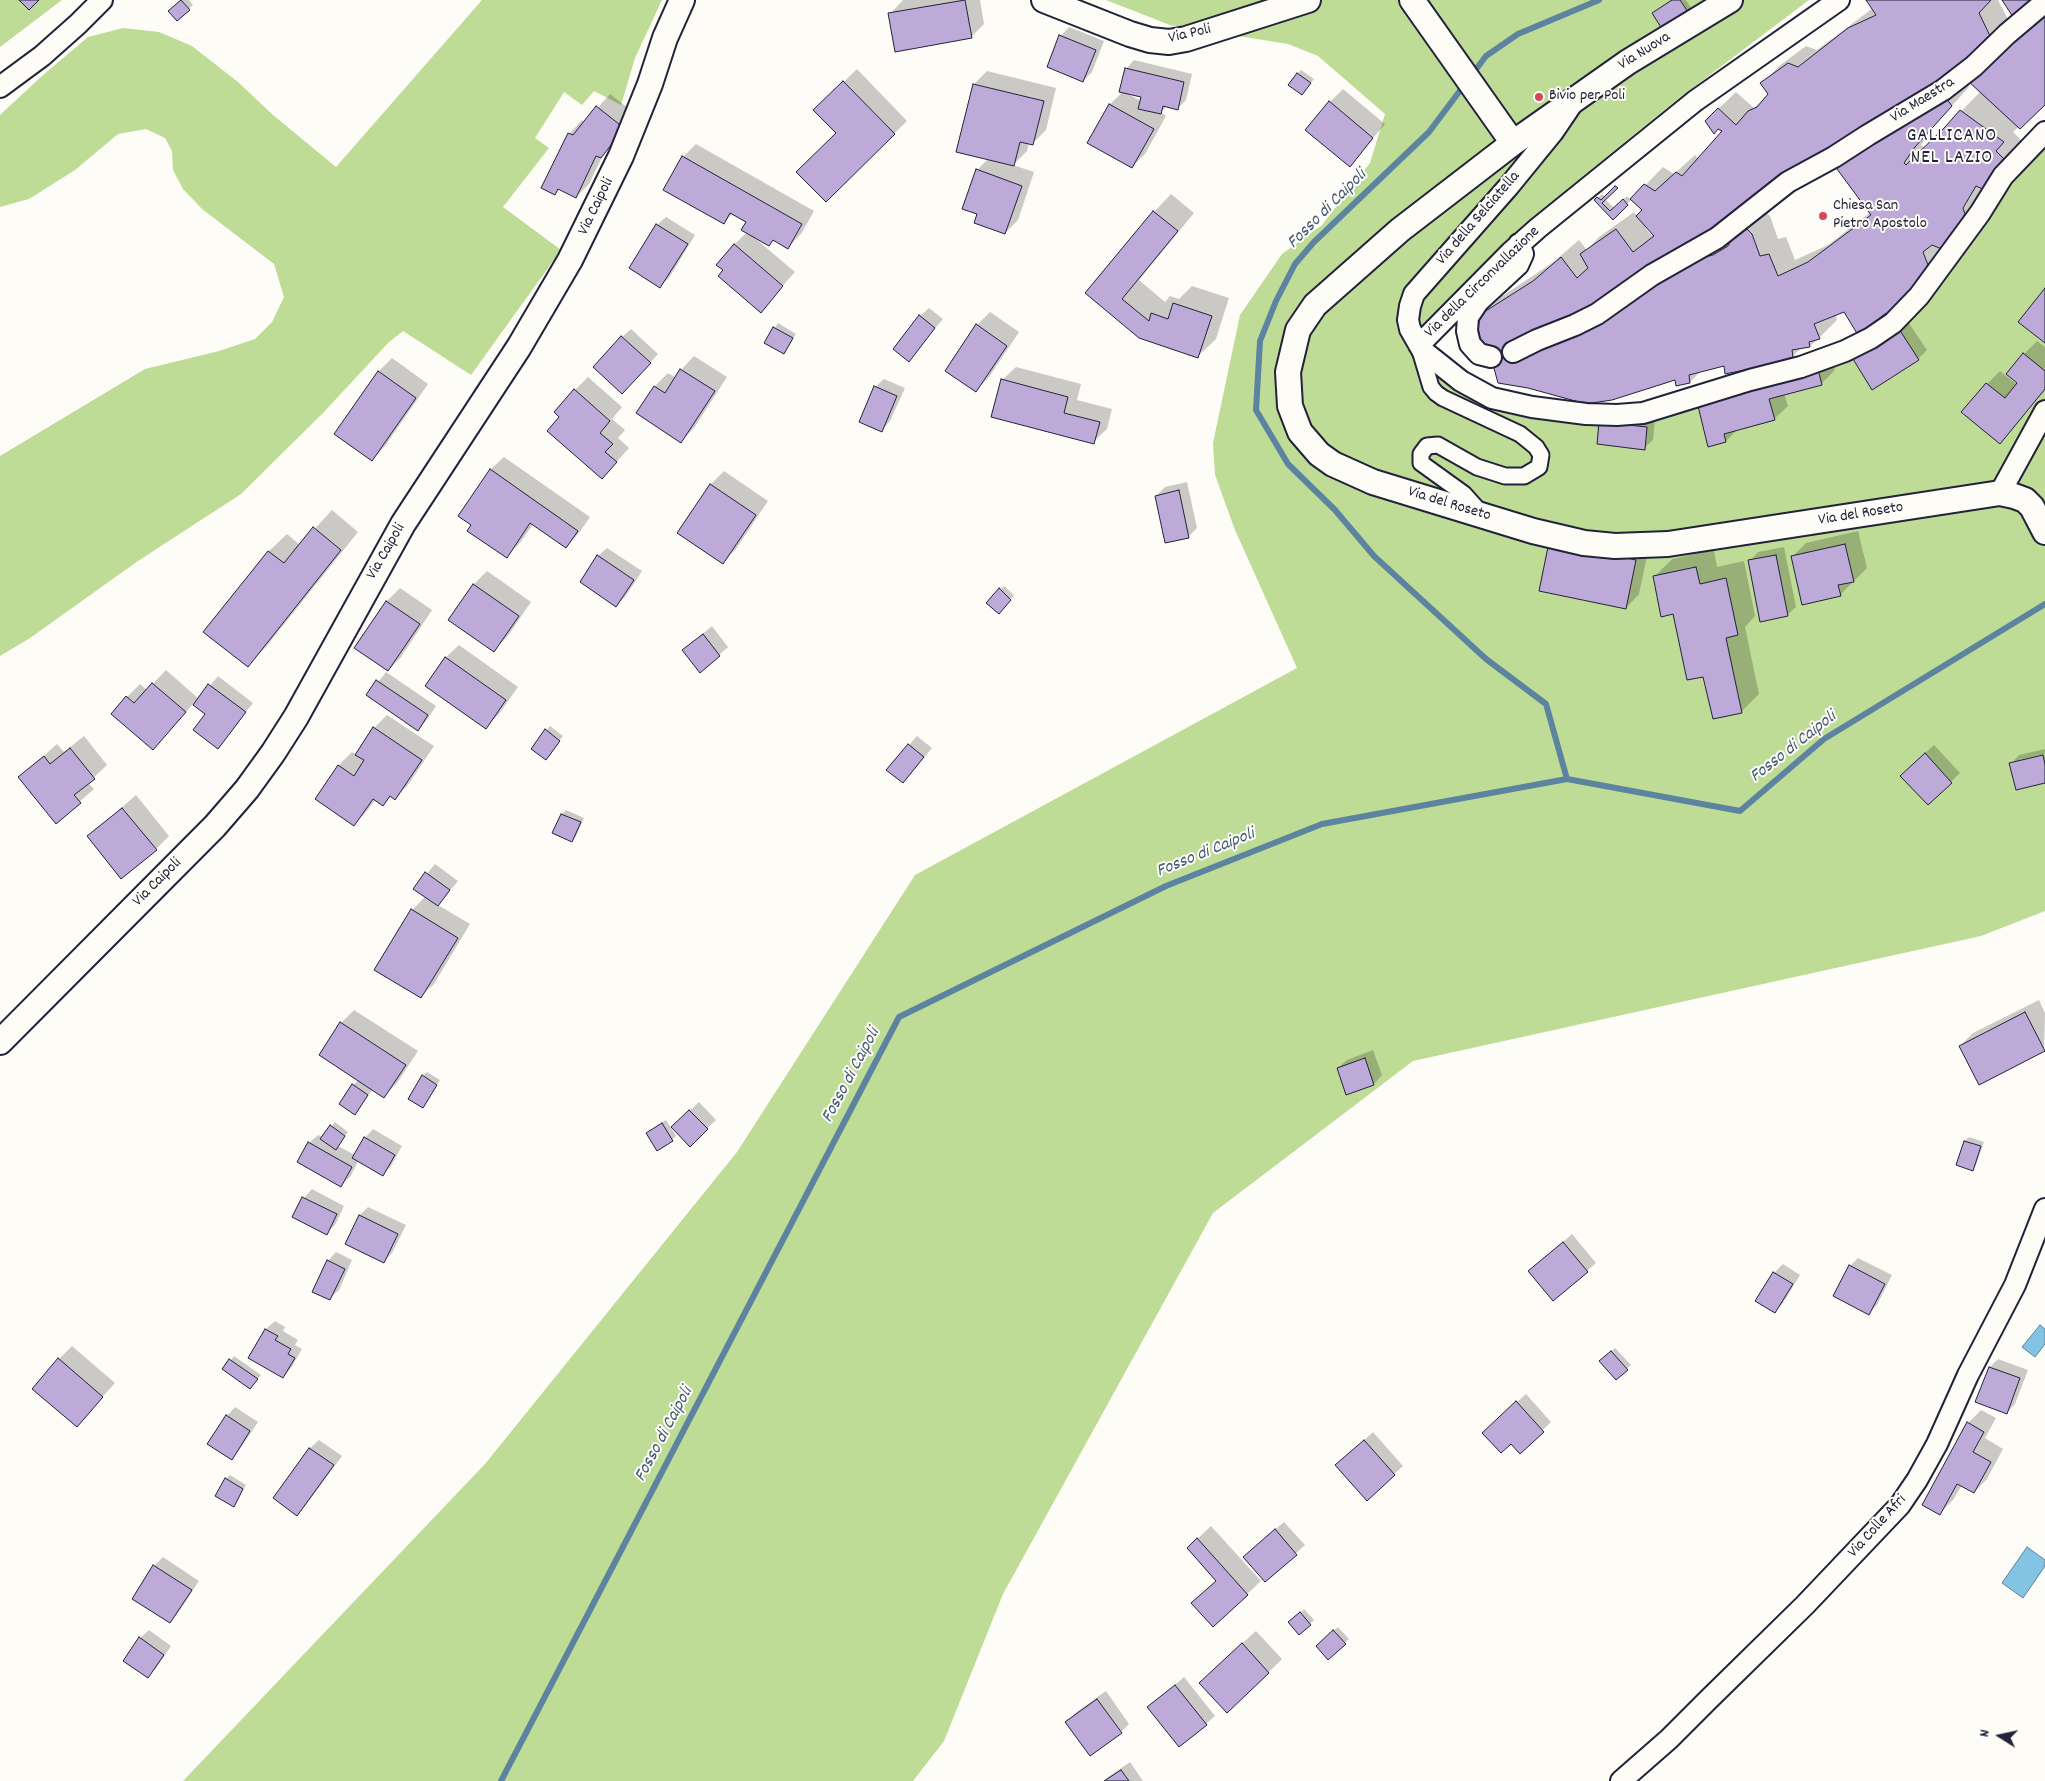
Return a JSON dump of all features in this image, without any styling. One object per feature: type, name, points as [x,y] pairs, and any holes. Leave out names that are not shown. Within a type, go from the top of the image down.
[{"type":"street","points":[[0,87],[42,56],[102,0]]},
{"type":"street","name":"Via Caipoli","points":[[0,1042],[215,826],[247,789],[296,718],[403,524],[519,347],[570,260],[627,143],[650,84],[665,38],[682,0]]},
{"type":"street","name":"Via Poli","points":[[1044,0],[1130,34],[1150,40],[1169,42],[1186,39],[1308,0]]},
{"type":"street","name":"Via Nuova","points":[[1513,143],[1628,62],[1730,0]]},
{"type":"street","name":"Via della Circonvallazione","points":[[1839,0],[1695,102],[1519,244],[1419,345],[1422,350],[1461,381],[1492,398],[1539,408],[1586,414],[1617,415],[1643,413],[1750,380],[1801,367],[1858,345],[1882,331],[1903,314],[1947,260],[1980,213],[2002,176],[2045,132]]},
{"type":"street","points":[[1414,2],[1513,143]]},
{"type":"street","name":"Via Maestra","points":[[1513,352],[1537,340],[1575,326],[1597,314],[1652,275],[1717,238],[1788,182],[1834,157],[1943,90],[1974,66],[2007,34],[2045,2]]},
{"type":"street","name":"Via della Selciatella","points":[[1419,345],[1410,329],[1408,320],[1414,294],[1509,186],[1553,132],[1576,99]]},
{"type":"street","name":"Via del Roseto","points":[[1513,143],[1400,230],[1315,305],[1298,330],[1288,372],[1290,406],[1300,432],[1319,454],[1345,471],[1373,482],[1533,531],[1584,543],[1615,546],[1650,546],[2000,493]]},
{"type":"street","points":[[1491,357],[1479,354],[1470,344],[1467,331],[1468,317],[1478,302],[1518,266],[1523,254],[1519,244]]},
{"type":"street","points":[[1419,345],[1431,387],[1436,393],[1520,434],[1536,447],[1542,455],[1539,467],[1524,476],[1505,476],[1477,467],[1438,445],[1427,446],[1421,454],[1421,463],[1428,470],[1464,494],[1483,516]]},
{"type":"street","points":[[2045,411],[2000,493],[2025,500],[2032,507],[2045,532]]},
{"type":"street","name":"Via Colle Afri","points":[[1621,1781],[1669,1739],[1804,1605],[1900,1505],[1917,1480],[1937,1444],[1968,1375],[2018,1277],[2045,1209]]},
{"type":"green space","points":[[0,0],[62,0],[0,47]]},
{"type":"green space","points":[[482,0],[662,0],[635,58],[621,105],[594,91],[582,105],[564,92],[535,138],[549,148],[503,207],[561,250],[471,375],[403,331],[388,343],[323,413],[241,494],[138,561],[30,638],[0,656],[0,456],[145,369],[219,351],[255,339],[272,322],[284,297],[274,264],[202,209],[183,189],[173,170],[172,151],[165,138],[146,129],[118,134],[75,170],[29,199],[0,207],[0,115],[88,37],[123,28],[159,32],[192,46],[238,82],[273,115],[336,167]]},
{"type":"green space","points":[[1106,0],[1809,0],[1674,102],[1523,225],[1423,326],[1422,350],[1492,398],[1617,415],[1871,338],[2045,132],[2045,911],[1981,936],[1413,1061],[1213,1213],[1003,1594],[944,1741],[913,1781],[183,1781],[485,1464],[737,1152],[915,875],[1297,668],[1235,530],[1215,475],[1213,443],[1240,315],[1282,254],[1322,225],[1370,163],[1385,114],[1318,56],[1288,44],[1170,25]]},
{"type":"water","points":[[2040,1325],[2045,1329],[2045,1344],[2035,1357],[2022,1347]]},
{"type":"water","points":[[2027,1547],[2045,1560],[2045,1566],[2023,1598],[2002,1583]]},
{"type":"building","points":[[19,0],[39,0],[29,10]]},
{"type":"building","points":[[181,0],[190,10],[177,21],[168,11]]},
{"type":"building","points":[[965,0],[972,38],[895,52],[888,13]]},
{"type":"building","points":[[1672,0],[1680,0],[1690,15],[1664,32],[1652,13]]},
{"type":"building","points":[[1866,0],[1991,0],[1979,13],[1992,40],[1975,56],[1837,150],[1834,144],[1778,178],[1663,276],[1667,278],[1673,275],[1673,268],[1688,261],[1713,255],[1728,246],[1732,238],[1747,229],[1752,234],[1760,256],[1769,254],[1778,276],[1808,262],[1871,215],[1837,169],[1840,162],[1943,94],[1952,106],[1915,147],[1904,163],[1906,165],[1960,110],[2004,142],[1996,151],[2004,159],[1987,191],[1976,186],[1963,208],[1965,214],[1944,250],[1932,245],[1923,252],[1928,265],[1927,271],[1891,320],[1886,313],[1858,335],[1844,312],[1814,324],[1820,339],[1809,342],[1810,347],[1792,350],[1793,357],[1764,366],[1725,374],[1724,366],[1689,375],[1690,383],[1676,386],[1675,380],[1612,400],[1592,403],[1579,402],[1528,388],[1498,383],[1491,349],[1480,339],[1478,327],[1481,314],[1533,281],[1561,257],[1577,278],[1588,268],[1580,254],[1616,229],[1633,252],[1654,236],[1636,216],[1642,210],[1630,199],[1644,184],[1655,191],[1676,172],[1682,176],[1722,131],[1718,129],[1714,134],[1705,121],[1718,108],[1736,125],[1748,111],[1757,107],[1768,94],[1760,83],[1788,63],[1798,67],[1848,28],[1876,15]]},
{"type":"building","points":[[2002,0],[2037,0],[2015,20]]},
{"type":"building","points":[[2045,5],[2045,105],[2020,129],[1969,82]]},
{"type":"building","points":[[1059,35],[1096,50],[1083,82],[1047,67]]},
{"type":"building","points":[[1125,68],[1184,82],[1178,110],[1163,106],[1161,114],[1138,109],[1141,97],[1119,92]]},
{"type":"building","points":[[1297,73],[1311,83],[1302,95],[1288,85]]},
{"type":"building","points":[[843,81],[895,134],[826,202],[796,172],[836,133],[813,110]]},
{"type":"building","points":[[973,84],[1044,101],[1033,145],[1020,142],[1014,166],[956,152]]},
{"type":"building","points":[[1329,101],[1373,138],[1350,167],[1305,130]]},
{"type":"building","points":[[1109,104],[1154,129],[1132,168],[1087,143]]},
{"type":"building","points":[[596,106],[624,128],[601,158],[596,156],[576,198],[558,189],[555,195],[541,188],[568,133],[573,135]]},
{"type":"building","points":[[682,156],[802,224],[788,249],[773,240],[769,246],[741,230],[746,222],[730,213],[724,224],[663,190]]},
{"type":"building","points":[[976,169],[1022,186],[1005,234],[974,223],[977,214],[962,209]]},
{"type":"building","points":[[1615,186],[1618,188],[1602,203],[1610,211],[1623,199],[1628,205],[1613,220],[1594,200],[1597,197],[1601,200]]},
{"type":"building","points":[[1153,211],[1178,231],[1122,299],[1149,321],[1151,313],[1168,319],[1173,303],[1212,316],[1198,358],[1139,338],[1085,293]]},
{"type":"building","points":[[656,224],[688,244],[660,288],[629,268]]},
{"type":"building","points":[[734,244],[783,286],[761,313],[718,276],[723,270],[716,265]]},
{"type":"building","points":[[2045,288],[2045,343],[2018,322]]},
{"type":"building","points":[[919,315],[935,328],[909,362],[893,349]]},
{"type":"building","points":[[976,324],[1007,346],[976,392],[945,371]]},
{"type":"building","points":[[773,327],[793,338],[784,354],[764,343]]},
{"type":"building","points":[[1899,329],[1919,360],[1872,390],[1853,359]]},
{"type":"building","points":[[621,336],[651,363],[622,394],[593,367]]},
{"type":"building","points":[[2023,353],[2045,371],[2045,389],[2000,444],[1961,412],[1986,383],[2005,398],[2017,383],[2006,374]]},
{"type":"building","points":[[680,369],[715,391],[681,443],[636,413],[654,386],[665,393]]},
{"type":"building","points":[[1818,369],[1822,385],[1769,399],[1775,420],[1724,434],[1726,442],[1708,447],[1698,406]]},
{"type":"building","points":[[378,371],[416,398],[372,461],[334,434]]},
{"type":"building","points":[[1001,379],[1068,397],[1064,413],[1100,422],[1094,444],[991,417]]},
{"type":"building","points":[[874,386],[897,396],[882,432],[859,422]]},
{"type":"building","points":[[574,389],[610,421],[600,433],[613,444],[605,452],[617,462],[602,479],[547,431],[559,417],[554,412]]},
{"type":"building","points":[[1599,422],[1647,427],[1645,450],[1597,444]]},
{"type":"building","points":[[490,469],[578,531],[566,548],[530,523],[507,558],[467,531],[471,525],[458,516]]},
{"type":"building","points":[[710,484],[756,515],[723,564],[677,533]]},
{"type":"building","points":[[1179,490],[1189,538],[1165,543],[1155,496]]},
{"type":"building","points":[[313,527],[341,550],[248,667],[203,632],[268,551],[284,563]]},
{"type":"building","points":[[1549,542],[1636,560],[1626,609],[1539,591]]},
{"type":"building","points":[[1845,544],[1854,582],[1838,585],[1841,596],[1802,605],[1791,556]]},
{"type":"building","points":[[597,555],[634,580],[616,607],[580,582]]},
{"type":"building","points":[[1776,555],[1788,616],[1760,622],[1748,560]]},
{"type":"building","points":[[1696,567],[1700,584],[1726,578],[1738,635],[1726,638],[1742,713],[1713,719],[1703,677],[1687,680],[1673,614],[1661,617],[1653,576]]},
{"type":"building","points":[[473,584],[519,616],[494,652],[448,620]]},
{"type":"building","points":[[999,588],[1011,600],[999,614],[986,603]]},
{"type":"building","points":[[386,601],[420,624],[388,671],[354,648]]},
{"type":"building","points":[[703,634],[720,656],[700,673],[682,650]]},
{"type":"building","points":[[445,657],[506,700],[486,729],[425,686]]},
{"type":"building","points":[[376,680],[428,715],[418,731],[366,695]]},
{"type":"building","points":[[152,683],[186,712],[153,750],[111,714],[126,696],[134,703]]},
{"type":"building","points":[[208,684],[246,712],[218,749],[193,730],[205,714],[193,705]]},
{"type":"building","points":[[373,727],[422,760],[395,800],[390,796],[383,806],[373,799],[354,826],[315,799],[338,765],[354,776],[364,760],[355,755]]},
{"type":"building","points":[[545,729],[560,741],[546,760],[531,749]]},
{"type":"building","points":[[908,744],[924,757],[903,783],[886,770]]},
{"type":"building","points":[[70,748],[95,779],[74,795],[81,803],[56,824],[18,777],[44,756],[50,764]]},
{"type":"building","points":[[1925,753],[1952,783],[1928,805],[1900,776]]},
{"type":"building","points":[[2043,755],[2045,783],[2016,790],[2009,763]]},
{"type":"building","points":[[122,808],[157,850],[121,879],[87,836]]},
{"type":"building","points":[[561,814],[581,822],[572,842],[552,833]]},
{"type":"building","points":[[425,872],[450,890],[438,906],[413,889]]},
{"type":"building","points":[[411,909],[458,938],[421,998],[374,970]]},
{"type":"building","points":[[2025,1012],[2045,1051],[1979,1085],[1959,1046]]},
{"type":"building","points":[[340,1022],[406,1065],[384,1098],[319,1055]]},
{"type":"building","points":[[1365,1058],[1374,1085],[1346,1095],[1337,1068]]},
{"type":"building","points":[[422,1075],[437,1085],[423,1108],[408,1099]]},
{"type":"building","points":[[352,1084],[368,1095],[355,1115],[339,1104]]},
{"type":"building","points":[[689,1110],[708,1129],[690,1147],[671,1127]]},
{"type":"building","points":[[662,1123],[673,1141],[657,1151],[646,1133]]},
{"type":"building","points":[[330,1125],[345,1136],[336,1150],[320,1139]]},
{"type":"building","points":[[364,1137],[395,1155],[383,1176],[352,1158]]},
{"type":"building","points":[[1964,1141],[1981,1146],[1973,1171],[1956,1165]]},
{"type":"building","points":[[308,1142],[352,1167],[341,1187],[297,1162]]},
{"type":"building","points":[[302,1197],[337,1214],[327,1235],[292,1217]]},
{"type":"building","points":[[359,1215],[398,1234],[384,1263],[345,1244]]},
{"type":"building","points":[[1563,1242],[1588,1272],[1553,1301],[1528,1271]]},
{"type":"building","points":[[327,1260],[345,1269],[330,1300],[312,1292]]},
{"type":"building","points":[[1849,1265],[1885,1284],[1869,1315],[1833,1296]]},
{"type":"building","points":[[1773,1272],[1793,1284],[1775,1313],[1755,1301]]},
{"type":"building","points":[[265,1329],[278,1336],[275,1340],[291,1349],[288,1354],[295,1358],[283,1378],[248,1358]]},
{"type":"building","points":[[1611,1351],[1628,1370],[1616,1380],[1599,1361]]},
{"type":"building","points":[[58,1358],[103,1397],[77,1427],[32,1389]]},
{"type":"building","points":[[229,1359],[258,1379],[250,1389],[222,1369]]},
{"type":"building","points":[[1989,1367],[2020,1378],[2007,1414],[1975,1402]]},
{"type":"building","points":[[1516,1401],[1544,1432],[1520,1454],[1511,1444],[1501,1453],[1482,1433]]},
{"type":"building","points":[[226,1415],[250,1431],[232,1460],[207,1444]]},
{"type":"building","points":[[1967,1422],[1984,1432],[1973,1452],[1991,1462],[1974,1493],[1957,1484],[1940,1515],[1922,1505]]},
{"type":"building","points":[[1364,1440],[1395,1475],[1367,1501],[1335,1465]]},
{"type":"building","points":[[309,1448],[334,1465],[297,1516],[273,1498]]},
{"type":"building","points":[[225,1478],[243,1489],[234,1507],[215,1496]]},
{"type":"building","points":[[1275,1529],[1297,1555],[1265,1582],[1243,1557]]},
{"type":"building","points":[[1197,1538],[1248,1595],[1213,1627],[1191,1603],[1216,1581],[1187,1548]]},
{"type":"building","points":[[153,1565],[192,1590],[170,1623],[132,1599]]},
{"type":"building","points":[[1300,1612],[1311,1625],[1299,1635],[1288,1622]]},
{"type":"building","points":[[1333,1630],[1346,1644],[1328,1660],[1316,1646]]},
{"type":"building","points":[[139,1637],[164,1655],[148,1678],[123,1661]]},
{"type":"building","points":[[1242,1643],[1269,1673],[1227,1713],[1199,1683]]},
{"type":"building","points":[[1175,1685],[1207,1725],[1179,1747],[1147,1707]]},
{"type":"building","points":[[1097,1699],[1122,1733],[1090,1756],[1065,1722]]},
{"type":"building","points":[[1121,1770],[1129,1781],[1104,1781]]},
{"type":"waterway","name":"Fosso di Caipoli","points":[[1471,76],[1486,56],[1518,34],[1599,0]]},
{"type":"waterway","name":"Fosso di Caipoli","points":[[501,1781],[899,1017],[1166,886],[1322,824],[1567,779],[1546,704],[1486,659],[1374,556],[1335,510],[1288,464],[1256,410],[1260,341],[1276,301],[1295,264],[1314,242],[1429,132],[1465,84]]},
{"type":"waterway","name":"Fosso di Caipoli","points":[[1567,779],[1740,811],[1824,739],[2045,604]]},
{"type":"place","name":"Bivio per Poli","points":[[1539,97]]},
{"type":"place","name":"Chiesa San Pietro Apostolo","points":[[1823,216]]},
{"type":"district","name":"GALLICANO NEL LAZIO","points":[[1952,148]]}]
